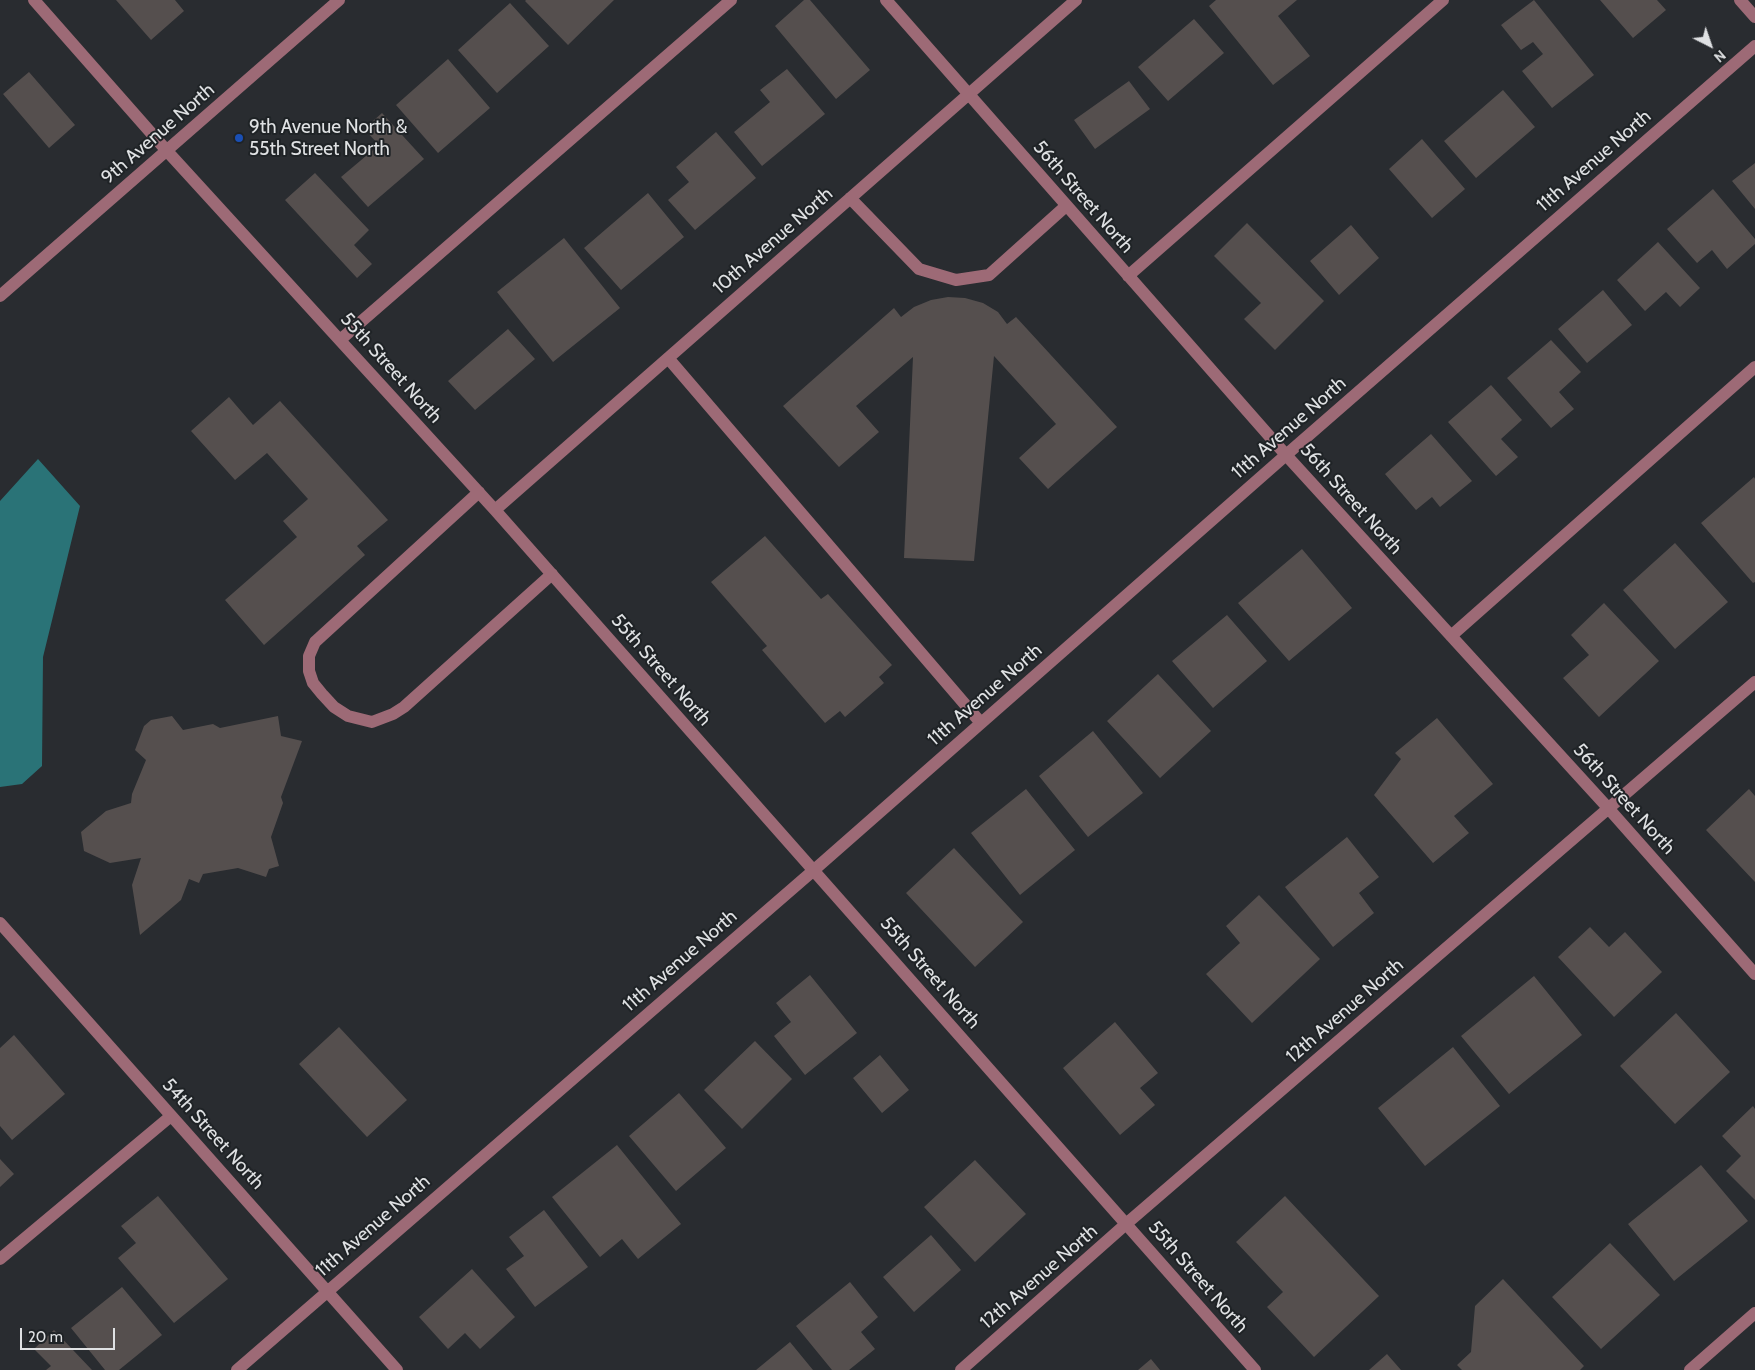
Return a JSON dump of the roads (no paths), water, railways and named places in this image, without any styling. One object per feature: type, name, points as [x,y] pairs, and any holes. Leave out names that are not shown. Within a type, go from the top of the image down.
[{"type":"street","name":"55th Street North","points":[[34,0],[167,151],[479,492],[1255,1370]]},
{"type":"street","name":"9th Avenue North","points":[[0,296],[339,0]]},
{"type":"street","points":[[340,340],[731,0]]},
{"type":"street","name":"56th Street North","points":[[886,0],[1286,455],[1609,809],[1755,974]]},
{"type":"street","name":"10th Avenue North","points":[[495,510],[1076,0]]},
{"type":"street","points":[[1128,276],[1442,0]]},
{"type":"street","points":[[1740,0],[1755,16]]},
{"type":"street","name":"11th Avenue North","points":[[237,1370],[814,870],[1755,46]]},
{"type":"street","points":[[850,198],[919,269],[956,280],[989,275],[1066,206]]},
{"type":"street","points":[[668,358],[981,723]]},
{"type":"street","points":[[1451,636],[1755,367]]},
{"type":"street","points":[[479,492],[315,642],[309,656],[309,671],[314,683],[322,694],[334,707],[348,716],[372,722],[393,714],[404,707],[552,574]]},
{"type":"street","name":"12th Avenue North","points":[[961,1370],[1126,1224],[1755,682]]},
{"type":"street","name":"54th Street North","points":[[0,923],[5,938],[171,1116],[397,1370]]},
{"type":"street","points":[[0,1259],[171,1116]]},
{"type":"street","points":[[1690,1370],[1755,1313]]},
{"type":"water","points":[[38,459],[80,506],[43,657],[42,766],[22,784],[0,787],[0,501]]},
{"type":"place","name":"9th Avenue North & 55th Street North","points":[[239,138]]}]
